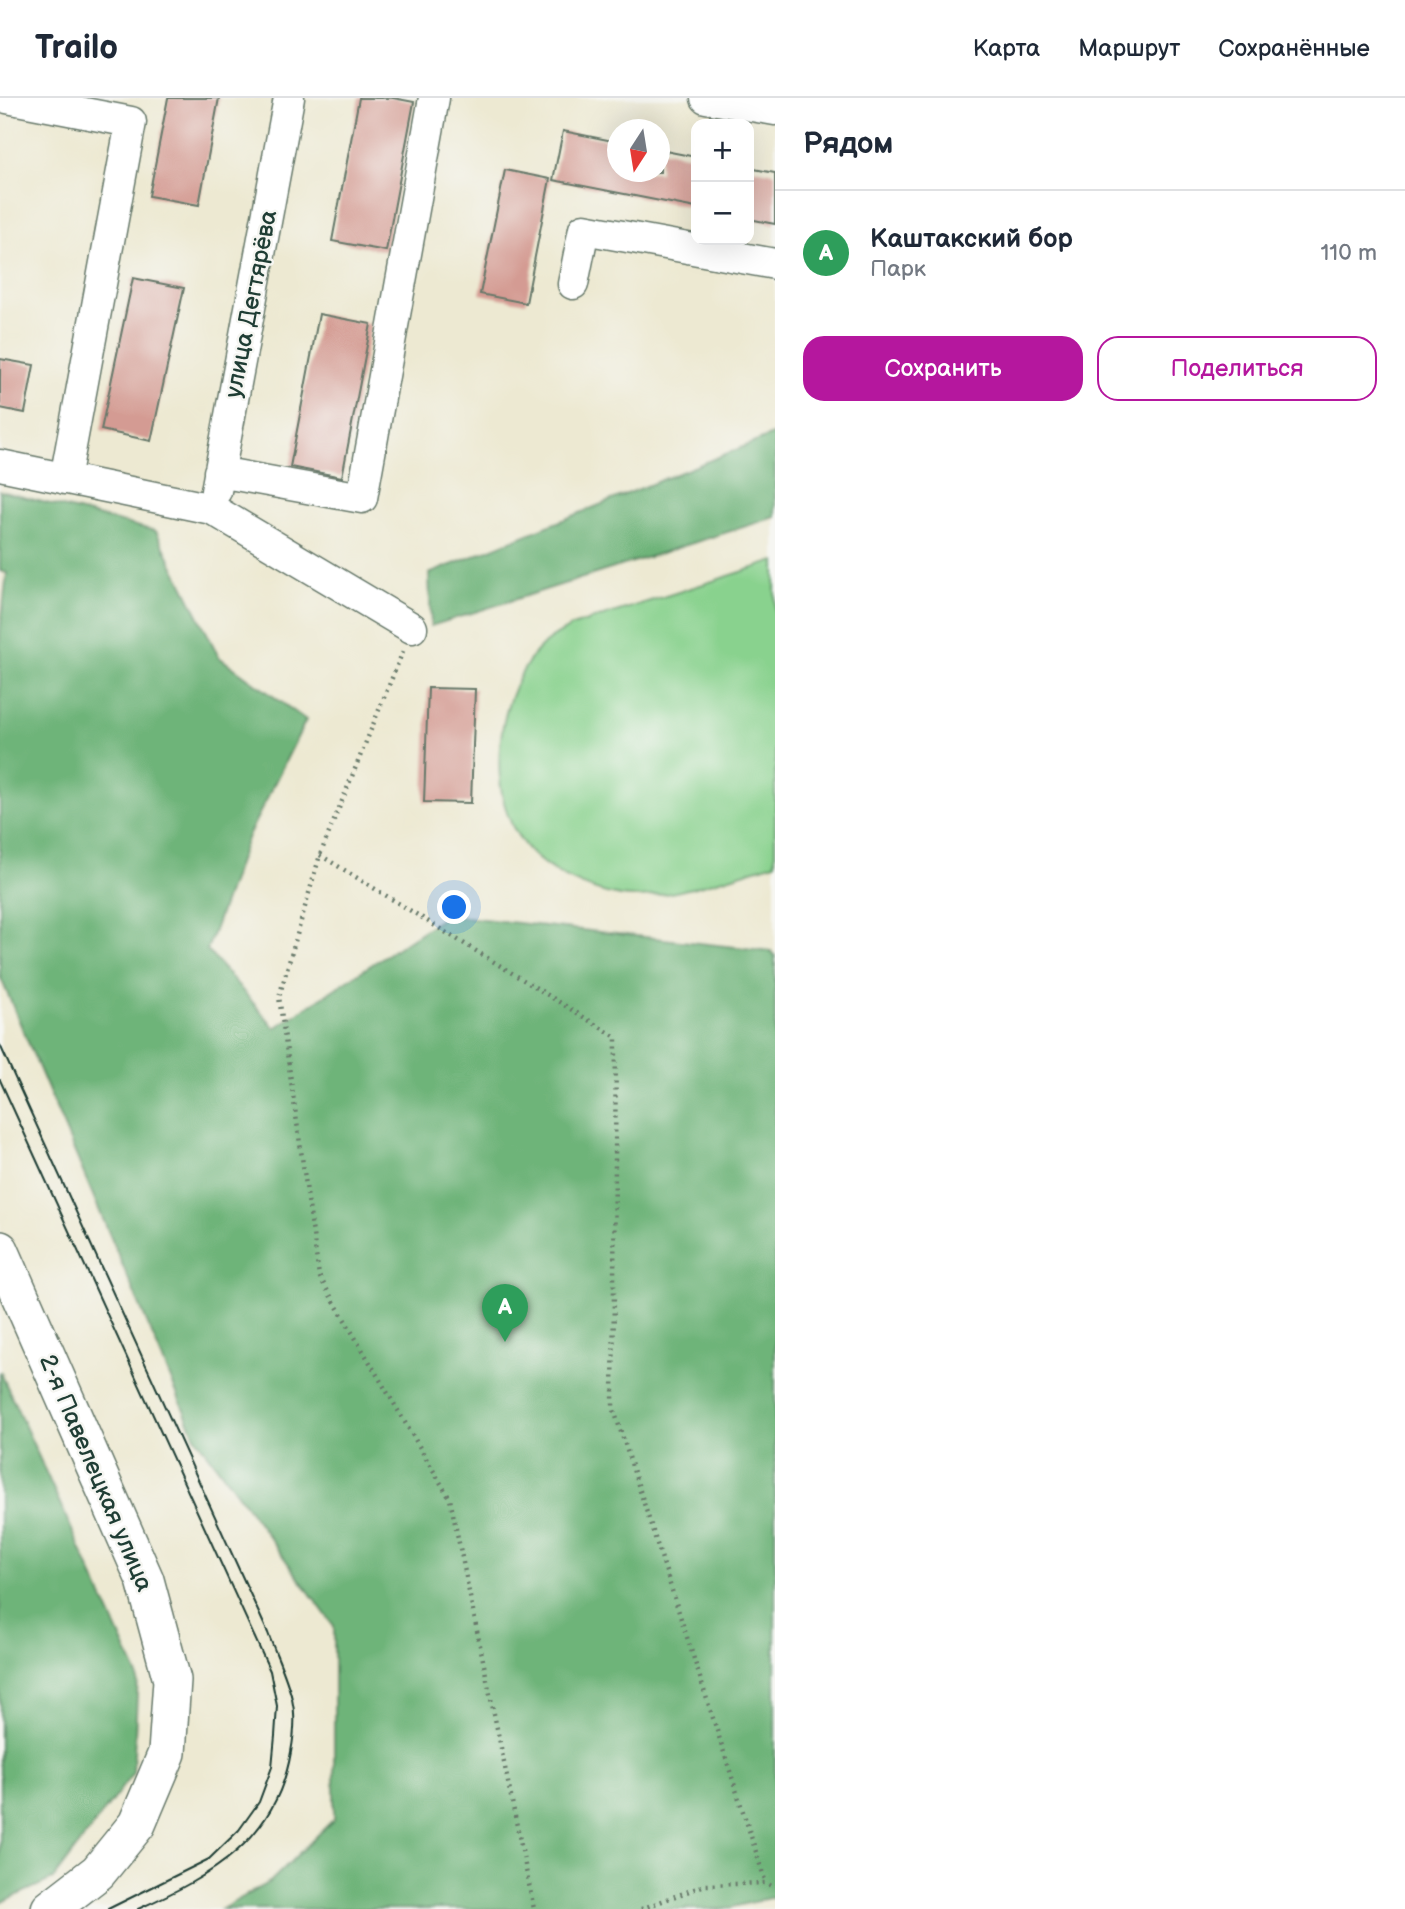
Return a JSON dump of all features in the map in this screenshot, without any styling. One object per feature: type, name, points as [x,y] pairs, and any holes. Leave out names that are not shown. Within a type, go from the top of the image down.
[{"type":"main road","name":"2-я Павелецкая улица","points":[[0,1250],[145,1580],[172,1681],[167,1753],[137,1824],[98,1872],[50,1909]]},
{"type":"street","points":[[7,98],[131,122],[65,478]]},
{"type":"street","name":"улица Дегтярёва","points":[[212,509],[289,98]]},
{"type":"street","points":[[219,472],[362,498],[434,98]]},
{"type":"street","points":[[706,98],[775,110]]},
{"type":"street","points":[[573,284],[584,229],[775,264]]},
{"type":"street","points":[[0,465],[212,509],[412,628]]},
{"type":"path","points":[[412,628],[320,855],[279,997],[319,1276],[450,1499],[534,1909]]},
{"type":"path","points":[[320,855],[616,1037],[614,1407],[766,1883]]},
{"type":"path","points":[[641,1909],[705,1885],[766,1883],[775,1888]]},
{"type":"green space","points":[[775,434],[775,517],[431,626],[429,574]]},
{"type":"green space","points":[[0,491],[156,531],[219,657],[306,720],[248,836],[207,950],[275,1028],[447,915],[771,951],[775,956],[775,1897],[724,1909],[222,1909],[271,1881],[334,1819],[334,1626],[195,1436],[0,976],[0,632],[7,573],[0,571]]},
{"type":"green space","points":[[775,561],[775,863],[697,887],[637,897],[596,890],[546,865],[527,848],[513,826],[504,801],[500,772],[500,743],[506,714],[515,686],[528,662],[545,643],[572,626]]},
{"type":"green space","points":[[0,1371],[138,1676],[133,1773],[53,1879],[0,1903]]},
{"type":"building","points":[[168,98],[219,98],[199,205],[149,196]]},
{"type":"building","points":[[359,98],[393,98],[414,102],[386,251],[332,241]]},
{"type":"building","points":[[563,131],[607,140],[607,182],[670,182],[670,152],[691,156],[691,207],[553,180]]},
{"type":"building","points":[[754,169],[775,173],[775,224],[754,220]]},
{"type":"building","points":[[505,170],[550,179],[526,303],[480,294]]},
{"type":"building","points":[[133,278],[184,288],[151,441],[101,430]]},
{"type":"building","points":[[319,314],[371,324],[342,477],[290,467]]},
{"type":"building","points":[[0,359],[34,365],[25,413],[0,408]]},
{"type":"building","points":[[428,688],[475,689],[471,803],[424,802]]},
{"type":"tram line","points":[[0,1045],[268,1633],[293,1705],[293,1739],[283,1783],[271,1809],[256,1831],[237,1851],[215,1868],[138,1909]]},
{"type":"tram line","points":[[0,1080],[270,1671],[277,1706],[272,1767],[259,1802],[239,1830],[209,1859],[108,1909]]},
{"type":"place","name":"Каштакский бор","points":[[505,1342]]}]
